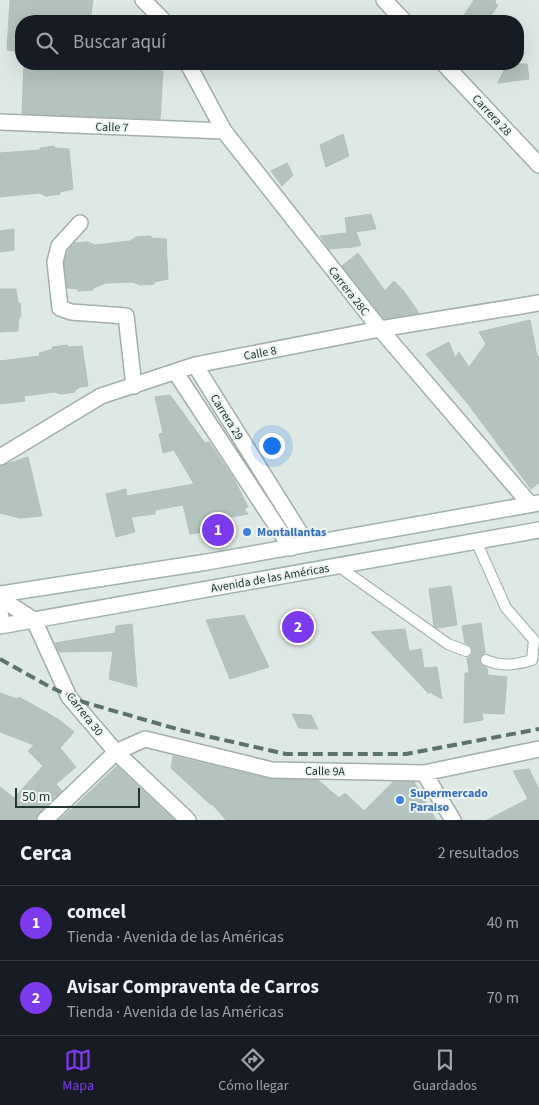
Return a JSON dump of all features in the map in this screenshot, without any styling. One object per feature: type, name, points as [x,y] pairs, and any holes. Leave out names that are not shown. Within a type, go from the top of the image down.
[{"type":"street","points":[[143,0],[158,15]]},
{"type":"street","points":[[384,0],[398,15]]},
{"type":"street","name":"Carrera 28C","points":[[191,70],[224,131],[380,330],[534,504]]},
{"type":"street","name":"Carrera 28","points":[[450,70],[539,165]]},
{"type":"street","name":"Calle 7","points":[[0,122],[224,131]]},
{"type":"street","points":[[80,223],[59,246],[55,262],[60,308],[71,312],[126,316],[134,386]]},
{"type":"street","name":"Calle 8","points":[[0,456],[101,396],[176,373],[195,365],[380,330],[539,303]]},
{"type":"street","name":"Carrera 29","points":[[195,365],[311,544],[322,569]]},
{"type":"street","name":"Carrera 29","points":[[176,373],[291,548]]},
{"type":"street","points":[[0,594],[291,548],[534,504]]},
{"type":"street","points":[[495,511],[499,537]]},
{"type":"street","name":"Avenida de las Américas","points":[[1,621],[34,620],[539,530]]},
{"type":"street","points":[[0,598],[34,620]]},
{"type":"street","name":"Carrera 30","points":[[34,620],[69,697],[116,752],[188,820]]},
{"type":"street","name":"Calle 9A","points":[[45,820],[116,752],[144,738],[272,770],[424,773],[539,749]]},
{"type":"street","points":[[424,773],[453,820]]},
{"type":"lane","points":[[476,541],[506,608],[534,640],[532,660],[498,666],[486,660]]},
{"type":"lane","points":[[338,566],[448,644],[466,651]]},
{"type":"building","points":[[10,0],[93,0],[91,15],[15,15],[15,51],[7,50]]},
{"type":"building","points":[[474,0],[496,0],[495,3],[498,5],[491,15],[464,15]]},
{"type":"building","points":[[524,64],[527,64],[529,79],[498,83],[504,70],[524,70]]},
{"type":"building","points":[[24,70],[163,71],[160,119],[22,114]]},
{"type":"building","points":[[343,134],[349,156],[326,167],[320,145]]},
{"type":"building","points":[[54,146],[55,148],[69,149],[73,189],[60,192],[60,194],[46,196],[39,193],[0,197],[0,153],[40,150],[40,148]]},
{"type":"building","points":[[287,163],[293,175],[282,186],[271,171]]},
{"type":"building","points":[[371,214],[376,229],[347,233],[345,218]]},
{"type":"building","points":[[14,229],[14,250],[0,252],[0,231]]},
{"type":"building","points":[[356,232],[361,245],[353,247],[329,249],[320,236]]},
{"type":"building","points":[[151,236],[151,238],[166,239],[168,279],[154,282],[154,284],[140,285],[133,282],[106,283],[93,288],[93,290],[78,291],[78,289],[67,288],[64,263],[68,251],[74,243],[88,242],[95,245],[130,241],[136,237]]},
{"type":"building","points":[[358,253],[385,291],[394,281],[403,290],[419,313],[384,319],[342,266]]},
{"type":"building","points":[[0,289],[16,289],[21,317],[19,317],[18,331],[0,332]]},
{"type":"building","points":[[530,320],[539,357],[539,483],[531,489],[468,404],[426,354],[449,342],[455,358],[459,352],[469,367],[486,344],[479,332]]},
{"type":"building","points":[[67,345],[68,347],[82,346],[88,386],[81,387],[75,390],[75,392],[61,394],[54,392],[24,396],[25,401],[0,404],[0,361],[40,356],[39,353],[53,349],[52,347]]},
{"type":"building","points":[[170,395],[205,443],[209,442],[234,479],[248,507],[244,509],[248,514],[208,521],[211,531],[190,534],[183,505],[155,510],[155,514],[131,517],[135,532],[116,537],[106,494],[126,489],[127,496],[194,484],[174,450],[163,453],[159,434],[163,433],[155,397]]},
{"type":"building","points":[[28,457],[42,516],[20,518],[0,513],[0,466]]},
{"type":"building","points":[[451,586],[457,625],[437,628],[434,626],[429,589]]},
{"type":"building","points":[[244,615],[269,667],[230,679],[206,620]]},
{"type":"building","points":[[481,623],[485,653],[480,657],[480,664],[487,668],[488,675],[507,677],[504,714],[482,713],[483,720],[464,723],[465,673],[469,673],[467,658],[471,656],[473,650],[471,646],[465,643],[462,626]]},
{"type":"building","points":[[132,624],[137,687],[109,679],[113,651],[59,652],[55,643],[115,633],[116,626]]},
{"type":"building","points":[[405,629],[409,651],[421,649],[424,668],[437,667],[442,699],[428,691],[429,694],[371,632]]},
{"type":"building","points":[[0,693],[17,699],[19,697],[58,719],[74,732],[60,748],[76,767],[56,784],[62,791],[39,813],[36,820],[0,820],[0,787],[14,798],[43,766],[28,751],[34,745],[0,732]]},
{"type":"building","points":[[292,714],[311,715],[318,729],[299,728]]},
{"type":"building","points":[[173,756],[270,779],[318,780],[339,798],[345,793],[364,811],[393,782],[414,782],[436,820],[226,820],[212,804],[171,768]]},
{"type":"building","points":[[117,766],[174,820],[59,820],[75,806]]},
{"type":"building","points":[[529,769],[539,789],[539,820],[487,820],[528,799],[513,771]]},
{"type":"railway","points":[[0,659],[50,687],[83,702],[184,731],[286,754],[406,754],[539,729]]},
{"type":"place","name":"comcel","points":[[218,530]]},
{"type":"place","name":"Montallantas","points":[[247,532]]},
{"type":"place","name":"Avisar Compraventa de Carros","points":[[298,627]]},
{"type":"place","name":"Supermercado Paraiso","points":[[400,800]]}]
